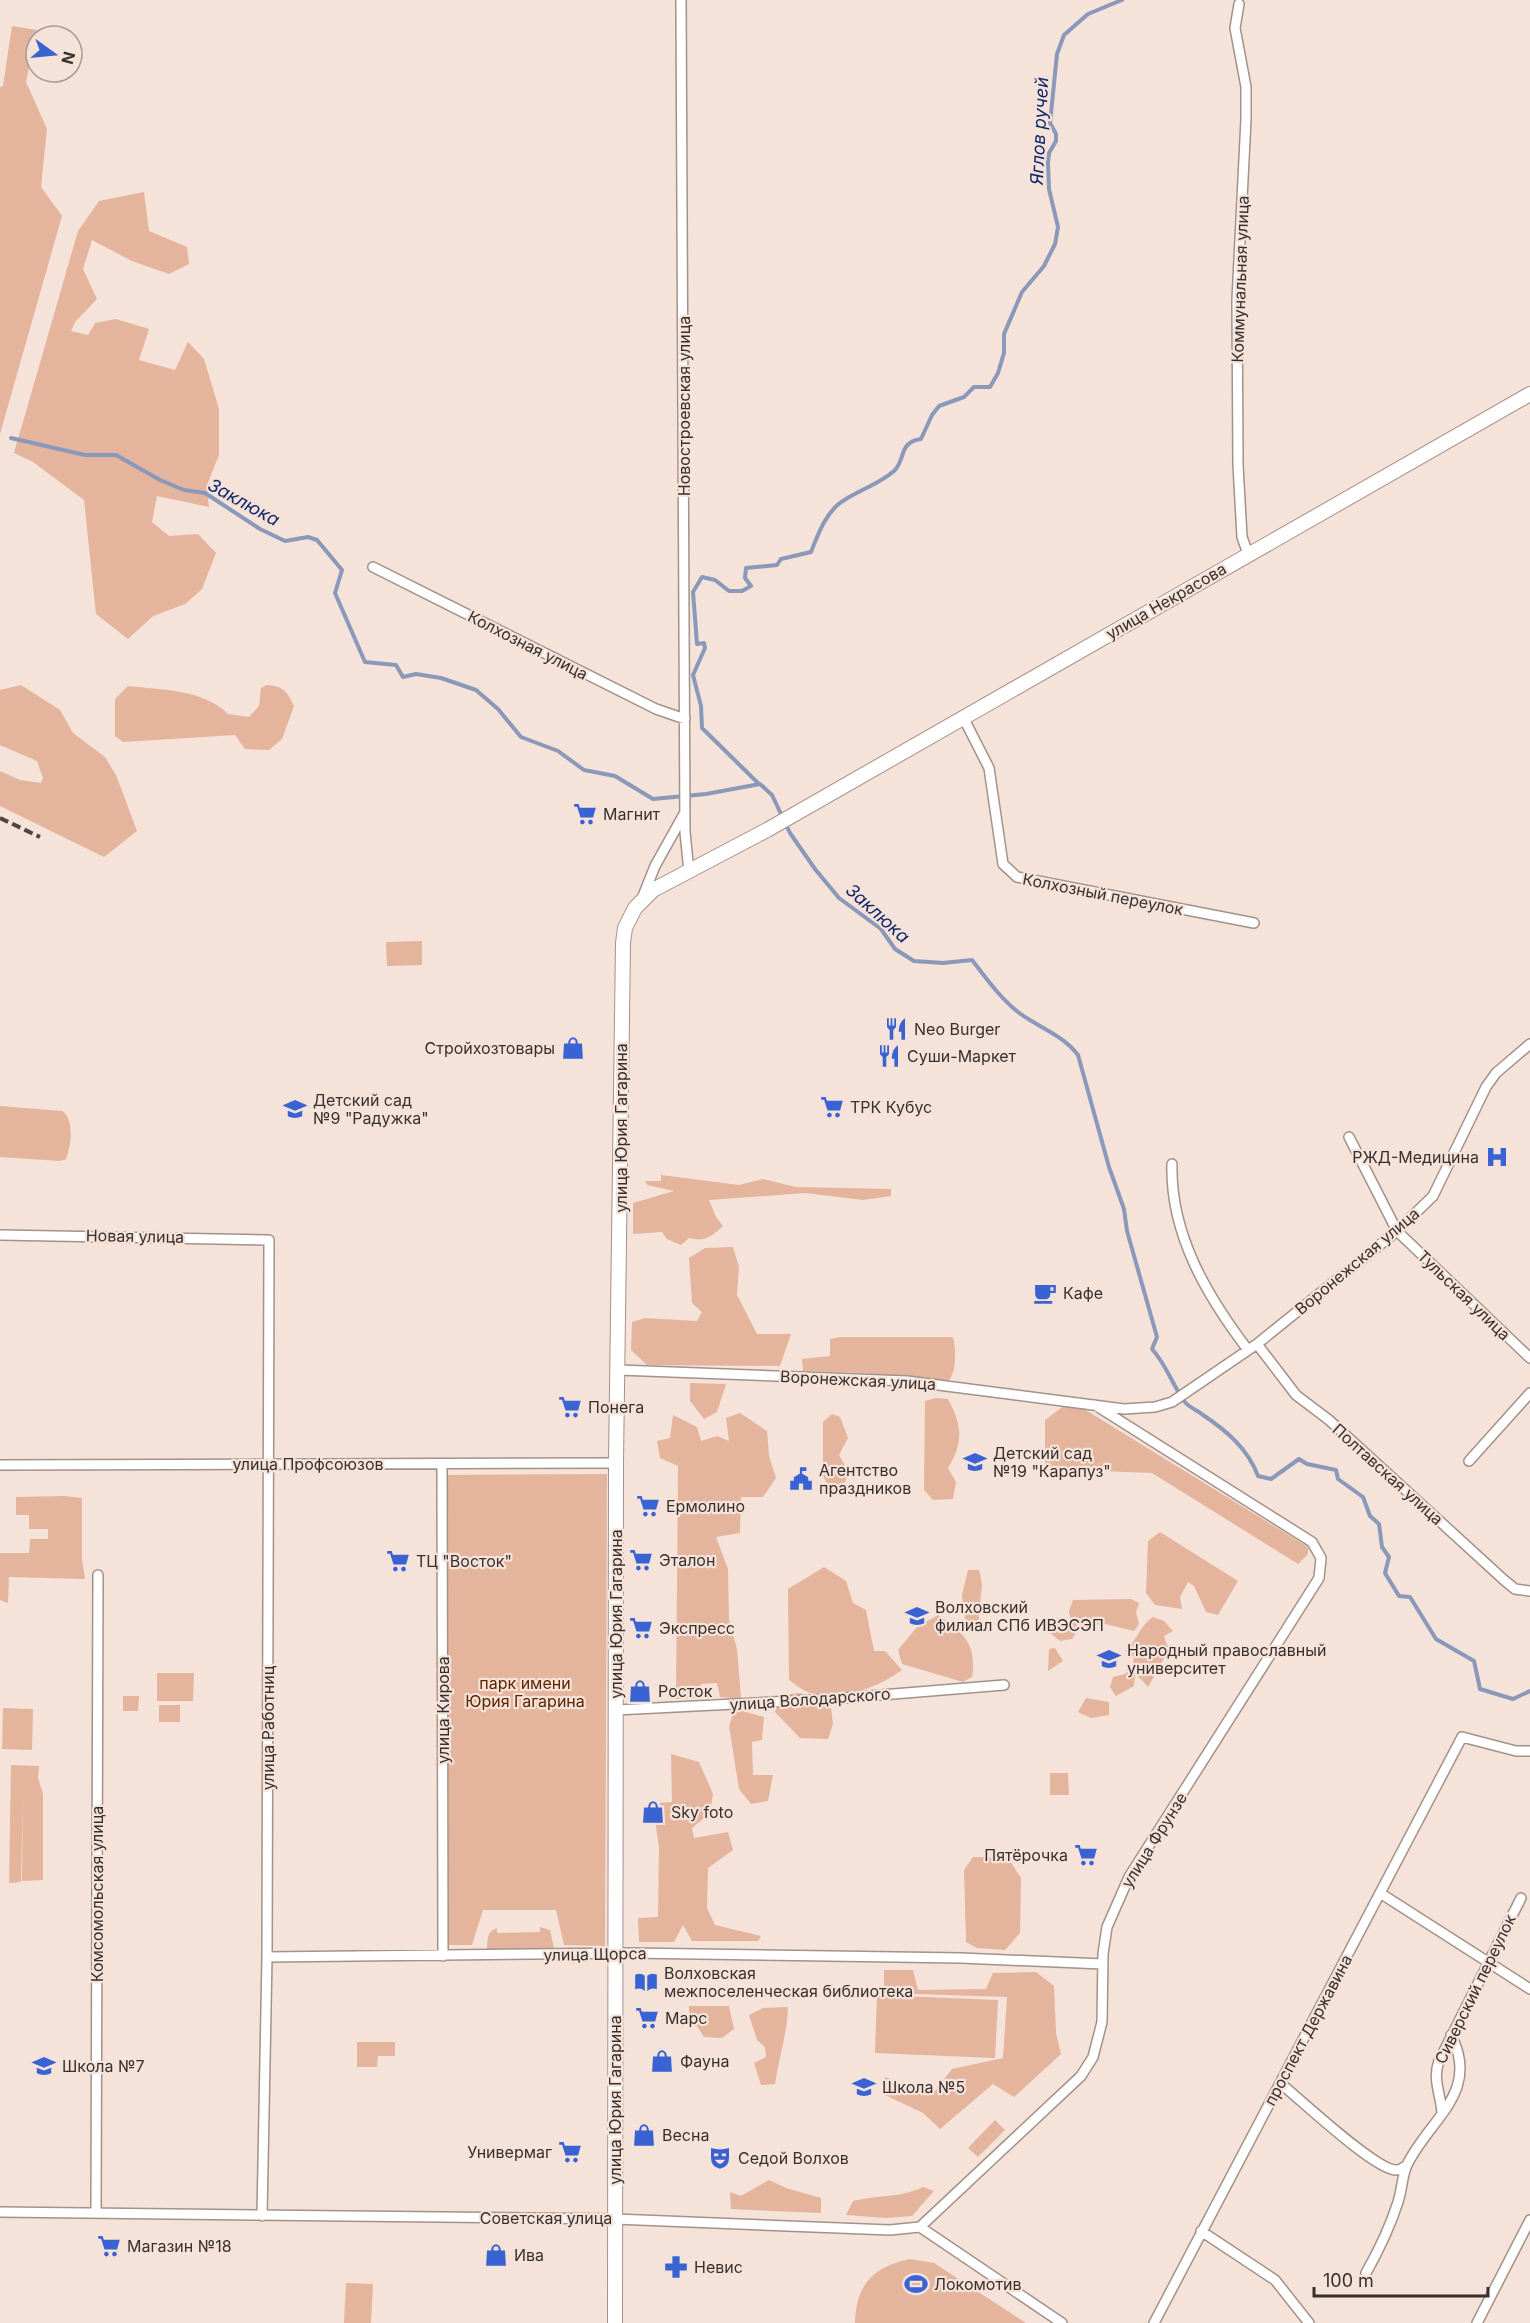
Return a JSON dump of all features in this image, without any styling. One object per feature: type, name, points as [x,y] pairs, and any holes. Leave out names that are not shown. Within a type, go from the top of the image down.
[{"type":"main road","name":"улица Некрасова","points":[[689,872],[767,830],[1530,394]]},
{"type":"main road","points":[[638,904],[653,890],[689,872]]},
{"type":"main road","name":"улица Юрия Гагарина","points":[[615,2323],[616,1463],[622,1140],[621,986],[625,928],[638,904]]},
{"type":"street","name":"Новостроевская улица","points":[[681,0],[685,812],[689,872]]},
{"type":"street","name":"Коммунальная улица","points":[[1239,4],[1234,28],[1244,75],[1246,119],[1237,300],[1238,465],[1242,537],[1248,554]]},
{"type":"street","name":"Колхозная улица","points":[[373,567],[656,709],[685,719]]},
{"type":"street","name":"Колхозный переулок","points":[[963,717],[989,768],[1003,864],[1017,877],[1254,923]]},
{"type":"street","name":"Новостроевская улица","points":[[638,904],[655,866],[685,812]]},
{"type":"street","name":"Воронежская улица","points":[[619,1370],[907,1381],[1124,1409],[1155,1407],[1172,1402],[1190,1392],[1257,1344],[1397,1231],[1433,1196],[1496,1073],[1530,1044]]},
{"type":"street","name":"Тульская улица","points":[[1349,1137],[1397,1231],[1530,1358]]},
{"type":"street","points":[[1172,1164],[1172,1193],[1195,1269],[1216,1307],[1248,1350]]},
{"type":"street","name":"Новая улица","points":[[0,1235],[269,1240]]},
{"type":"street","name":"улица Работниц","points":[[262,2216],[267,1957],[269,1240]]},
{"type":"street","name":"Полтавская улица","points":[[1257,1344],[1309,1407],[1329,1420],[1504,1580],[1515,1589],[1530,1591]]},
{"type":"street","points":[[1469,1461],[1530,1393]]},
{"type":"street","name":"Воронежская улица","points":[[1095,1405],[1312,1542],[1321,1558]]},
{"type":"street","name":"улица Профсоюзов","points":[[0,1465],[616,1463]]},
{"type":"street","name":"улица Кирова","points":[[442,1464],[443,1956]]},
{"type":"street","name":"улица Фрунзе","points":[[920,2227],[1081,2076],[1092,2056],[1102,2022],[1103,1964],[1107,1927],[1129,1876],[1318,1578],[1321,1558]]},
{"type":"street","name":"Комсомольская улица","points":[[96,2213],[98,1575]]},
{"type":"street","name":"улица Володарского","points":[[616,1710],[832,1699],[1004,1685]]},
{"type":"street","name":"проспект Державина","points":[[1154,2323],[1462,1737],[1516,1751],[1530,1751]]},
{"type":"street","points":[[1380,1893],[1530,1989]]},
{"type":"street","name":"Сиверский переулок","points":[[1442,2116],[1442,2098],[1435,2072],[1450,2035],[1521,1898]]},
{"type":"street","name":"улица Щорса","points":[[267,1957],[616,1953],[949,1958],[1103,1964]]},
{"type":"street","points":[[1366,2273],[1380,2248],[1399,2201],[1406,2166],[1442,2116],[1458,2086],[1461,2070],[1459,2051],[1450,2035]]},
{"type":"street","points":[[1280,2083],[1338,2133],[1386,2167],[1397,2170],[1406,2166]]},
{"type":"street","name":"Советская улица","points":[[0,2212],[615,2219],[890,2230],[920,2227]]},
{"type":"street","points":[[1477,2323],[1530,2220]]},
{"type":"street","points":[[920,2227],[1062,2323]]},
{"type":"street","points":[[1201,2231],[1275,2280],[1309,2323]]},
{"type":"green space","points":[[12,26],[24,28],[24,84],[27,84],[47,129],[41,187],[62,216],[0,434],[0,87],[3,86]]},
{"type":"green space","points":[[144,192],[149,231],[187,247],[189,264],[169,274],[132,261],[92,240],[83,269],[97,299],[75,322],[71,331],[88,335],[95,323],[116,319],[149,329],[139,360],[175,370],[188,342],[204,359],[219,409],[219,455],[207,485],[209,507],[157,496],[152,522],[169,536],[198,534],[216,553],[202,589],[185,604],[153,616],[128,639],[96,614],[84,500],[33,462],[14,453],[78,231],[99,201]]},
{"type":"green space","points":[[21,685],[60,710],[73,733],[105,757],[116,775],[137,831],[104,857],[0,806],[0,771],[20,780],[41,783],[43,778],[37,761],[0,745],[0,690]]},
{"type":"green space","points":[[267,685],[284,690],[294,706],[282,739],[269,750],[245,749],[235,735],[123,742],[115,736],[115,699],[128,686],[194,695],[218,706],[228,714],[249,717],[259,706],[261,688]]},
{"type":"green space","points":[[422,941],[422,965],[387,966],[386,942]]},
{"type":"green space","points":[[0,1106],[62,1111],[69,1120],[70,1126],[66,1159],[60,1161],[0,1157]]},
{"type":"green space","points":[[661,1175],[739,1185],[763,1179],[796,1187],[891,1189],[891,1196],[863,1200],[805,1193],[709,1200],[716,1217],[723,1226],[708,1238],[689,1238],[681,1245],[667,1239],[662,1232],[633,1234],[633,1203],[674,1191],[647,1185],[645,1181],[661,1181]]},
{"type":"green space","points":[[733,1247],[739,1267],[737,1295],[757,1334],[791,1334],[780,1366],[647,1365],[631,1350],[632,1322],[645,1318],[697,1321],[702,1312],[692,1303],[689,1258],[705,1248]]},
{"type":"green space","points":[[840,1337],[953,1337],[955,1354],[953,1372],[948,1381],[861,1373],[803,1371],[802,1359],[830,1356],[830,1339]]},
{"type":"green space","points":[[690,1383],[726,1384],[717,1412],[704,1419],[690,1401]]},
{"type":"green space","points":[[936,1398],[948,1399],[958,1425],[959,1442],[948,1468],[956,1482],[953,1499],[933,1500],[924,1490],[925,1401]]},
{"type":"green space","points":[[1065,1405],[1084,1409],[1308,1547],[1308,1554],[1298,1564],[1152,1473],[1045,1469],[1045,1420]]},
{"type":"green space","points":[[740,1413],[767,1431],[769,1456],[776,1478],[763,1497],[741,1497],[740,1533],[716,1537],[728,1569],[729,1620],[737,1649],[741,1699],[720,1697],[717,1683],[701,1684],[697,1698],[676,1699],[678,1466],[660,1458],[657,1441],[670,1438],[673,1415],[697,1427],[701,1441],[717,1436],[729,1441],[726,1418]]},
{"type":"green space","points":[[832,1414],[840,1417],[848,1438],[839,1455],[849,1473],[841,1490],[832,1493],[823,1476],[823,1422]]},
{"type":"green space","name":"парк имени Юрия Гагарина","points":[[607,1474],[605,1946],[564,1945],[556,1910],[483,1910],[472,1945],[446,1945],[444,1475]]},
{"type":"green space","points":[[16,1497],[82,1498],[82,1559],[85,1579],[9,1577],[8,1603],[0,1600],[0,1553],[29,1553],[30,1539],[48,1539],[48,1529],[29,1529],[29,1515],[16,1515]]},
{"type":"green space","points":[[1160,1532],[1238,1581],[1218,1615],[1206,1612],[1194,1586],[1188,1582],[1180,1597],[1182,1609],[1155,1605],[1146,1593],[1148,1541]]},
{"type":"green space","points":[[824,1567],[846,1581],[853,1603],[866,1610],[874,1651],[885,1651],[902,1670],[872,1687],[849,1694],[811,1693],[789,1680],[788,1589]]},
{"type":"green space","points":[[968,1570],[979,1570],[982,1584],[978,1625],[965,1619],[962,1595]]},
{"type":"green space","points":[[1131,1599],[1139,1603],[1136,1612],[1139,1624],[1134,1631],[1101,1623],[1088,1630],[1079,1628],[1072,1639],[1060,1641],[1050,1633],[1052,1618],[1062,1618],[1068,1625],[1071,1622],[1069,1611],[1073,1600]]},
{"type":"green space","points":[[938,1615],[962,1634],[970,1647],[972,1677],[963,1682],[902,1664],[898,1650],[917,1627]]},
{"type":"green space","points":[[1153,1617],[1164,1621],[1173,1631],[1164,1636],[1167,1645],[1177,1649],[1170,1658],[1165,1657],[1148,1687],[1135,1673],[1134,1686],[1116,1696],[1110,1687],[1113,1677],[1125,1674],[1132,1668],[1134,1657],[1125,1651]]},
{"type":"green space","points":[[1055,1648],[1063,1661],[1048,1671],[1049,1649]]},
{"type":"green space","points":[[157,1673],[194,1673],[193,1701],[157,1701]]},
{"type":"green space","points":[[801,1693],[831,1708],[833,1724],[828,1739],[800,1738],[775,1712],[781,1695]]},
{"type":"green space","points":[[123,1696],[139,1696],[138,1711],[123,1711]]},
{"type":"green space","points":[[1086,1698],[1109,1702],[1109,1715],[1091,1718],[1078,1712]]},
{"type":"green space","points":[[159,1705],[180,1705],[180,1722],[159,1722]]},
{"type":"green space","points":[[3,1708],[33,1709],[32,1750],[2,1749]]},
{"type":"green space","points":[[735,1709],[764,1717],[762,1740],[752,1742],[753,1775],[773,1775],[768,1801],[751,1804],[739,1789],[729,1726]]},
{"type":"green space","points":[[671,1754],[699,1762],[713,1794],[710,1813],[692,1828],[694,1838],[728,1832],[733,1850],[708,1868],[707,1908],[715,1925],[761,1936],[758,1941],[692,1941],[683,1925],[674,1942],[639,1942],[638,1918],[658,1917],[659,1847],[655,1820],[660,1819],[660,1803],[672,1802]]},
{"type":"green space","points":[[11,1765],[39,1766],[38,1778],[43,1794],[43,1880],[22,1881],[23,1795],[21,1882],[9,1883]]},
{"type":"green space","points":[[1050,1773],[1068,1773],[1069,1795],[1050,1795]]},
{"type":"green space","points":[[973,1857],[1008,1858],[1021,1878],[1020,1933],[1005,1950],[977,1948],[966,1942],[964,1870]]},
{"type":"green space","points":[[540,1927],[550,1930],[554,1948],[487,1949],[489,1934],[497,1928],[497,1933],[540,1932]]},
{"type":"green space","points":[[884,1970],[913,1970],[918,1990],[986,1989],[993,1973],[1036,1972],[1054,1986],[1056,2033],[1061,2054],[1014,2097],[993,2084],[940,2129],[923,2113],[885,2095],[885,2077],[933,2094],[952,2069],[1003,2058],[1007,1997],[884,1993]]},
{"type":"green space","points":[[877,1995],[998,2000],[995,2058],[875,2053]]},
{"type":"green space","points":[[689,2006],[729,2006],[734,2029],[722,2038],[704,2037],[689,2014]]},
{"type":"green space","points":[[788,2007],[775,2084],[761,2085],[754,2063],[766,2057],[765,2047],[757,2040],[749,2015],[763,2008]]},
{"type":"green space","points":[[357,2042],[395,2042],[395,2056],[378,2056],[377,2067],[357,2067]]},
{"type":"green space","points":[[995,2120],[1005,2130],[978,2157],[968,2148]]},
{"type":"green space","points":[[769,2180],[786,2188],[821,2198],[821,2213],[731,2209],[730,2192],[741,2196]]},
{"type":"green space","points":[[923,2187],[934,2191],[912,2216],[886,2218],[846,2215],[853,2201],[898,2195]]},
{"type":"green space","name":"Локомотив","points":[[910,2259],[934,2263],[1026,2323],[855,2323],[859,2298],[869,2279],[886,2267]]},
{"type":"green space","points":[[346,2283],[373,2284],[371,2323],[344,2323]]},
{"type":"waterway","name":"Яглов ручей","points":[[759,784],[702,728],[701,706],[693,675],[705,648],[704,643],[697,644],[693,592],[702,577],[715,580],[729,591],[742,591],[751,586],[745,578],[746,568],[777,565],[781,559],[811,552],[828,515],[839,503],[894,471],[909,444],[921,439],[932,415],[939,406],[964,397],[974,387],[990,387],[998,373],[1004,353],[1004,334],[1022,292],[1044,266],[1055,244],[1058,227],[1049,189],[1048,163],[1049,153],[1056,141],[1056,134],[1050,123],[1057,54],[1064,35],[1088,14],[1122,0]]},
{"type":"waterway","name":"Заклюка","points":[[11,438],[85,455],[116,455],[160,480],[184,490],[205,493],[260,529],[285,541],[308,537],[317,540],[342,570],[335,593],[365,662],[396,665],[403,677],[416,674],[441,678],[476,690],[498,709],[521,737],[558,751],[584,770],[615,776],[653,799],[706,794],[760,784],[772,795],[790,833],[815,869],[839,898],[881,929],[895,949],[914,961],[943,963],[972,960],[1011,1006],[1065,1042],[1078,1055],[1109,1167],[1124,1209],[1127,1231],[1157,1337],[1152,1349],[1186,1403],[1236,1441],[1249,1457],[1258,1476],[1271,1479],[1299,1459],[1307,1464],[1336,1470],[1338,1479],[1363,1497],[1370,1516],[1379,1524],[1382,1547],[1389,1557],[1385,1573],[1399,1596],[1410,1597],[1436,1639],[1474,1661],[1480,1689],[1513,1699],[1530,1691]]},
{"type":"railway","points":[[0,818],[40,837]]},
{"type":"place","name":"Магнит","points":[[585,814]]},
{"type":"place","name":"Neo Burger","points":[[896,1029]]},
{"type":"place","name":"Стройхозтовары","points":[[573,1048]]},
{"type":"place","name":"Суши-Маркет","points":[[889,1056]]},
{"type":"place","name":"ТРК Кубус","points":[[832,1107]]},
{"type":"place","name":"Детский cад №9 \"Радужка\"","points":[[295,1109]]},
{"type":"place","name":"РЖД-Медицина","points":[[1497,1157]]},
{"type":"place","name":"Кафе","points":[[1045,1293]]},
{"type":"place","name":"Понега","points":[[570,1407]]},
{"type":"place","name":"Детский сад №19 \"Карапуз\"","points":[[975,1462]]},
{"type":"place","name":"Агентство праздников","points":[[801,1479]]},
{"type":"place","name":"Ермолино","points":[[648,1506]]},
{"type":"place","name":"Эталон","points":[[641,1560]]},
{"type":"place","name":"ТЦ \"Восток\"","points":[[398,1561]]},
{"type":"place","name":"Волховский филиал СПб ИВЭСЭП","points":[[917,1616]]},
{"type":"place","name":"Экспресс","points":[[641,1628]]},
{"type":"place","name":"Народный православный университет","points":[[1109,1659]]},
{"type":"place","name":"Росток","points":[[640,1691]]},
{"type":"place","name":"Sky foto","points":[[653,1812]]},
{"type":"place","name":"Пятёрочка","points":[[1086,1855]]},
{"type":"place","name":"Волховская межпоселенческая библиотека","points":[[646,1982]]},
{"type":"place","name":"Марс","points":[[647,2018]]},
{"type":"place","name":"Фауна","points":[[662,2061]]},
{"type":"place","name":"Школа №7","points":[[44,2066]]},
{"type":"place","name":"Школа №5","points":[[864,2087]]},
{"type":"place","name":"Весна","points":[[644,2135]]},
{"type":"place","name":"Универмаг","points":[[570,2152]]},
{"type":"place","name":"Седой Волхов","points":[[720,2158]]},
{"type":"place","name":"Магазин №18","points":[[109,2246]]},
{"type":"place","name":"Ива","points":[[496,2255]]},
{"type":"place","name":"Невис","points":[[676,2267]]},
{"type":"place","name":"Локомотив","points":[[916,2284]]}]
